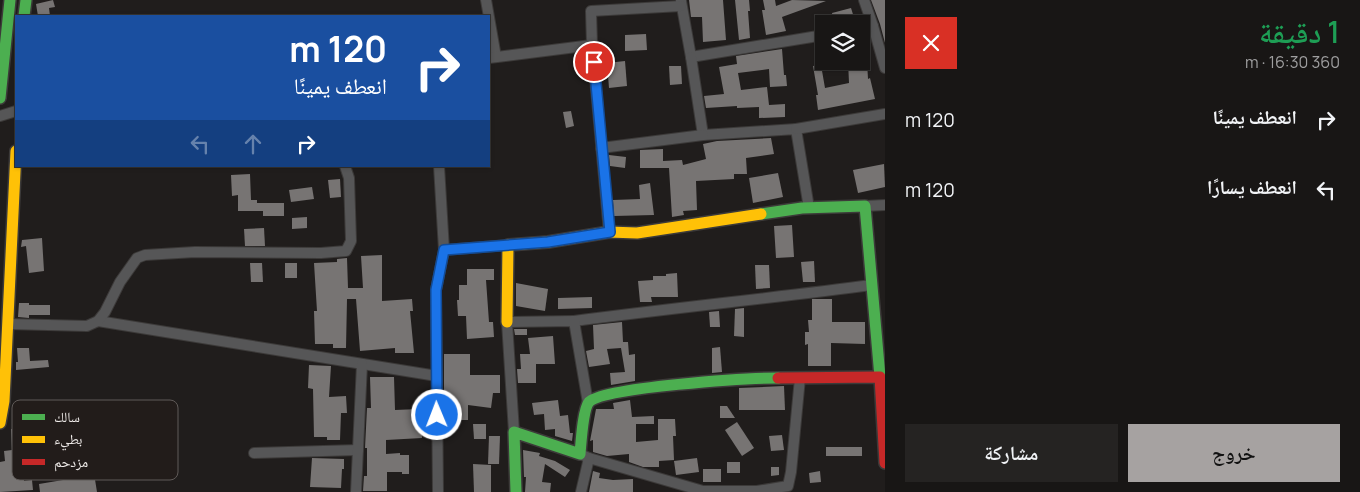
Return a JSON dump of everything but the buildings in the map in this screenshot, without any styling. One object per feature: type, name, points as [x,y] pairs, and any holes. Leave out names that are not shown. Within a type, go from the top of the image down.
[{"type":"street","points":[[0,98],[4,25],[10,0]]},
{"type":"street","points":[[24,15],[26,0]]},
{"type":"street","points":[[486,0],[488,15]]},
{"type":"street","points":[[590,0],[592,45],[610,232]]},
{"type":"street","points":[[864,0],[885,68]]},
{"type":"street","points":[[591,11],[681,3],[703,135]]},
{"type":"street","points":[[690,57],[815,36]]},
{"type":"street","points":[[490,39],[492,58],[592,45]]},
{"type":"street","points":[[0,116],[15,111]]},
{"type":"street","points":[[601,148],[703,135],[796,130],[885,114]]},
{"type":"street","points":[[796,130],[809,208]]},
{"type":"street","points":[[0,423],[4,401],[8,324],[5,300],[15,165]]},
{"type":"street","points":[[8,324],[87,326],[98,321],[105,312],[120,282],[137,258],[145,255],[195,252],[321,254],[346,251],[351,241],[349,178],[345,167]]},
{"type":"street","points":[[438,492],[436,290],[444,250],[439,167]]},
{"type":"street","points":[[444,250],[548,242],[610,232],[638,233],[809,208],[885,205]]},
{"type":"street","points":[[865,206],[880,377],[885,463]]},
{"type":"street","points":[[508,245],[507,322],[516,492]]},
{"type":"street","points":[[507,322],[574,321],[872,285]]},
{"type":"street","points":[[98,321],[437,376]]},
{"type":"street","points":[[574,321],[588,403],[583,424],[585,456],[581,492]]},
{"type":"street","points":[[356,492],[362,364]]},
{"type":"street","points":[[588,403],[596,397],[653,388],[752,378],[880,377]]},
{"type":"street","points":[[514,432],[585,456],[703,491],[757,491],[788,486],[800,378]]},
{"type":"street","points":[[254,453],[358,450]]},
{"type":"traffic: fast","points":[[0,98],[10,0]]},
{"type":"traffic: fast","points":[[24,15],[26,0]]},
{"type":"traffic: fast","points":[[761,214],[802,208],[865,206],[880,377]]},
{"type":"traffic: fast","points":[[516,492],[514,432],[580,454],[587,406],[589,402],[600,397],[620,392],[678,384],[778,378]]},
{"type":"traffic: slow","points":[[0,423],[4,401],[15,167]]},
{"type":"traffic: slow","points":[[507,322],[508,245],[548,242],[609,232],[637,233],[761,214]]},
{"type":"traffic: jam","points":[[778,378],[880,377],[885,463]]},
{"type":"route","points":[[437,415],[436,290],[444,250],[548,242],[610,232],[594,62]]}]
